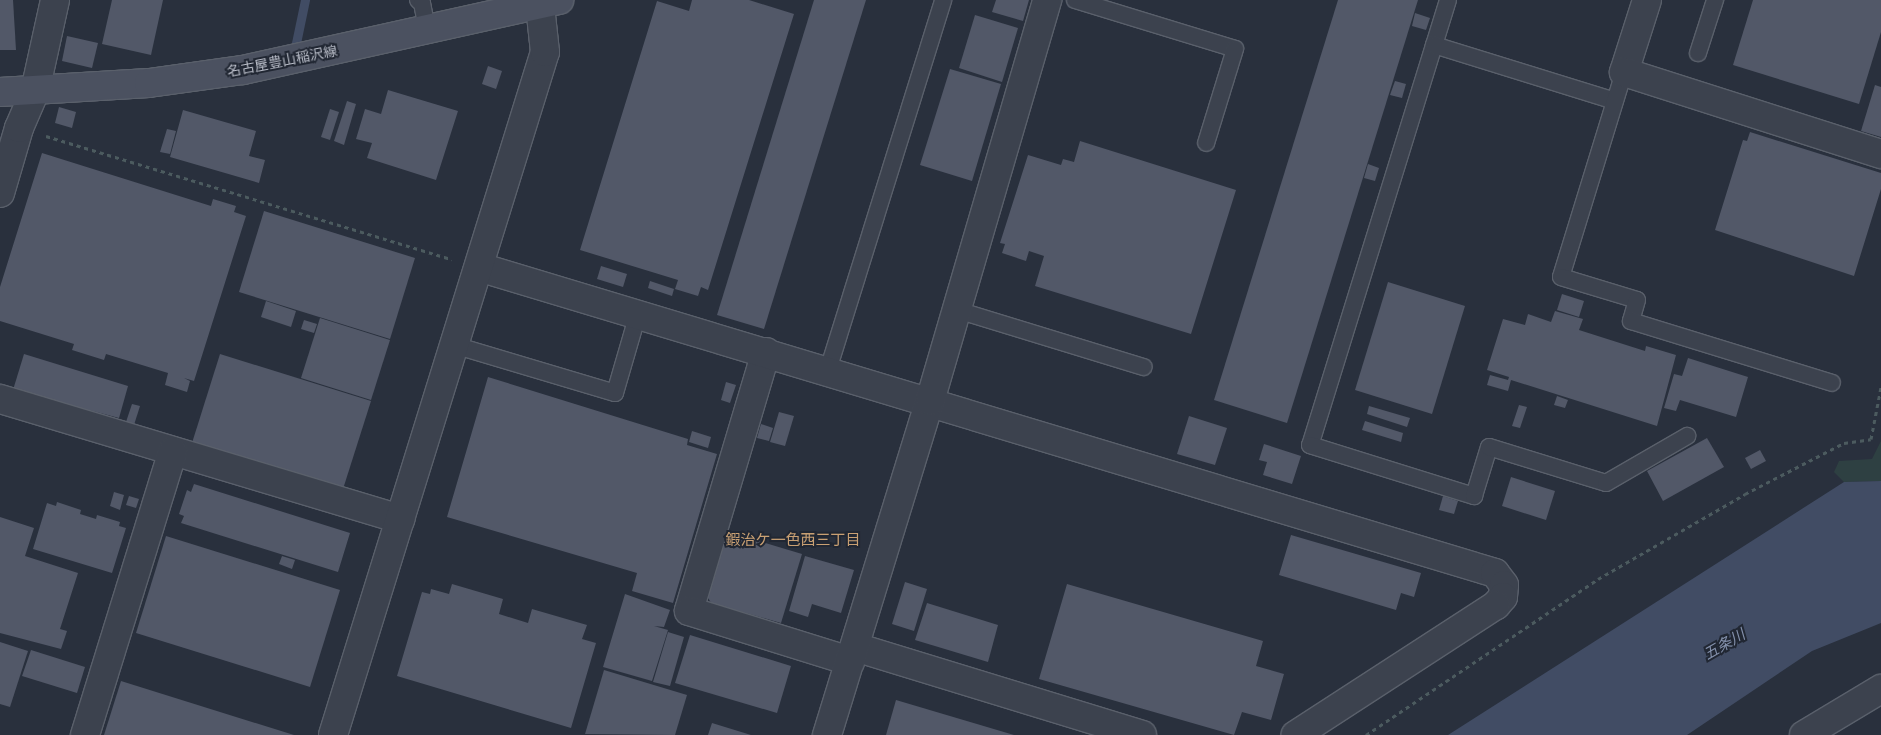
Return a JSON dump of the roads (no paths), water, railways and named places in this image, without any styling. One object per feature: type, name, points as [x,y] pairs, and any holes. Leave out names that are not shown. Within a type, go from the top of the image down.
[{"type":"main road","name":"名古屋豊山稲沢線","points":[[0,92],[149,83],[244,70],[547,2]]},
{"type":"street","points":[[0,193],[19,128],[35,91],[55,0]]},
{"type":"street","points":[[827,735],[930,401],[1047,0]]},
{"type":"street","points":[[1647,0],[1624,72],[1881,154]]},
{"type":"street","points":[[333,735],[546,52],[547,2]]},
{"type":"street","points":[[479,267],[828,370],[1495,573],[1504,585],[1503,597],[1496,604],[1296,735]]},
{"type":"street","points":[[766,352],[689,610],[1142,735]]},
{"type":"street","points":[[0,399],[400,519]]},
{"type":"street","points":[[85,735],[173,451]]},
{"type":"street","points":[[1804,735],[1881,689]]},
{"type":"lane","points":[[418,0],[422,3],[427,28]]},
{"type":"lane","points":[[828,370],[943,0]]},
{"type":"lane","points":[[1075,0],[1235,49],[1206,143]]},
{"type":"lane","points":[[1448,0],[1310,445],[1474,496],[1489,447],[1606,483],[1687,436]]},
{"type":"lane","points":[[1698,53],[1715,0]]},
{"type":"lane","points":[[1434,45],[1615,101]]},
{"type":"lane","points":[[1624,72],[1561,277],[1637,300],[1630,321],[1832,383]]},
{"type":"lane","points":[[957,310],[1142,367]]},
{"type":"lane","points":[[454,345],[615,393],[638,314]]},
{"type":"water","name":"五条川","points":[[1881,481],[1881,623],[1812,651],[1687,735],[1448,735],[1844,482]]},
{"type":"waterway","points":[[296,43],[305,0]]},
{"type":"district","name":"鍜治ケ一色西三丁目","points":[[793,540]]}]
